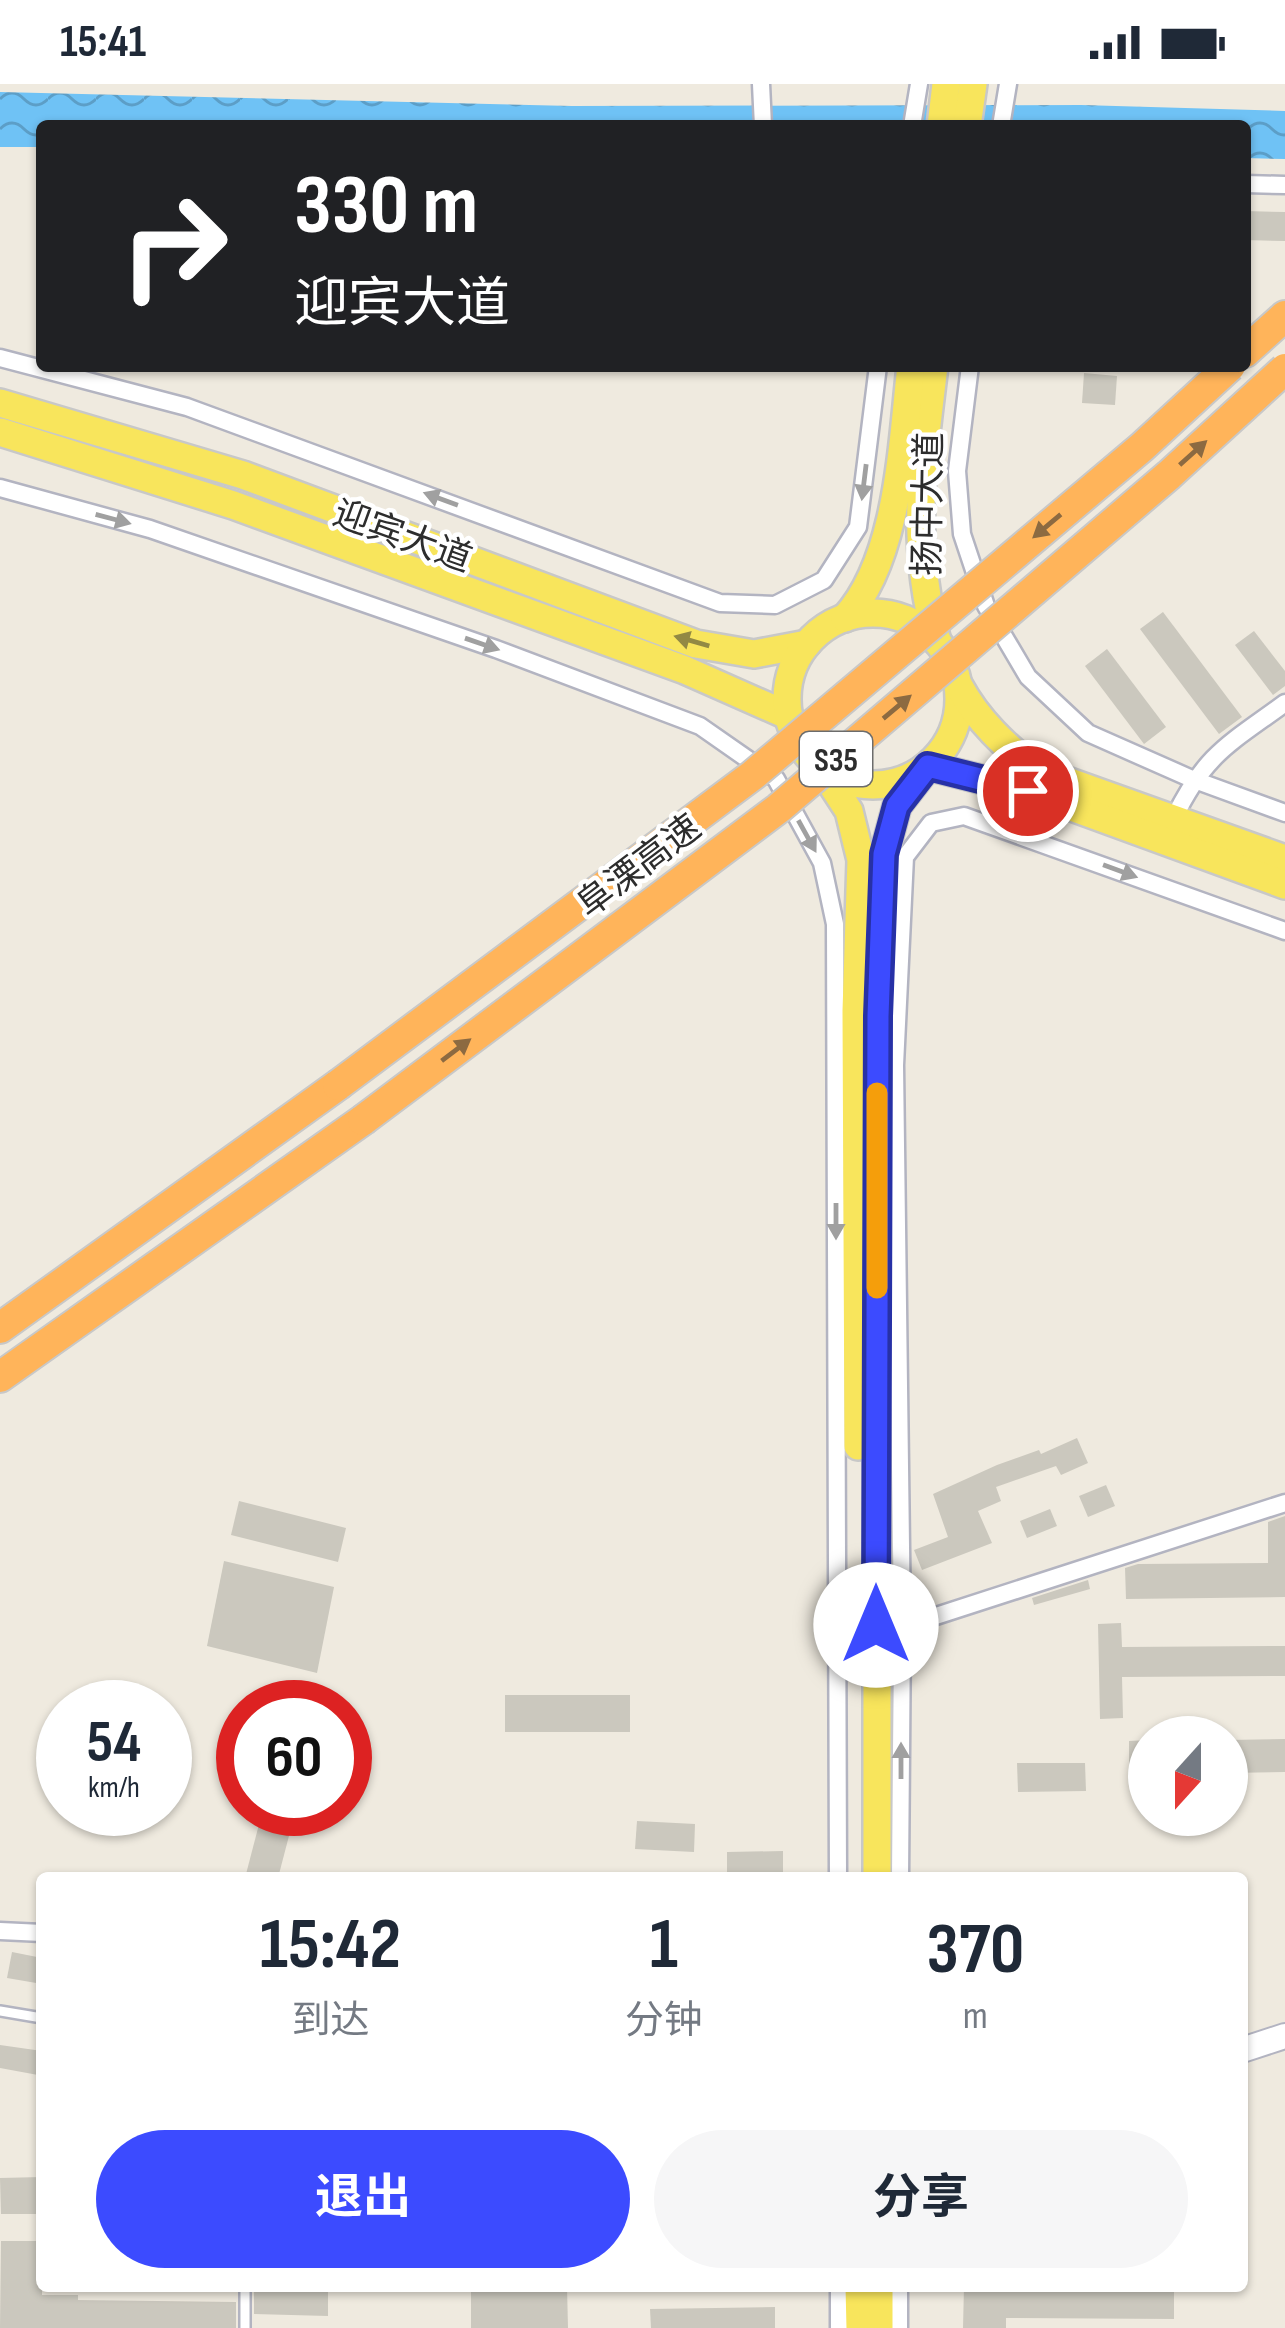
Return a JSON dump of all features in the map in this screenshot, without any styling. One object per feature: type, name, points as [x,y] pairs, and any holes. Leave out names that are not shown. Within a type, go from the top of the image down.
[{"type":"highway","points":[[1251,347],[1285,316]]},
{"type":"highway","name":"阜溧高速","points":[[0,1377],[363,1120],[779,808],[1169,475],[1285,369]]},
{"type":"highway","name":"阜溧高速","points":[[0,1328],[338,1085],[753,775],[1142,447],[1223,372]]},
{"type":"main road","points":[[942,120],[951,88]]},
{"type":"main road","points":[[951,88],[964,120]]},
{"type":"main road","name":"扬中大道","points":[[844,618],[864,597],[882,560],[910,372]]},
{"type":"main road","name":"扬中大道","points":[[933,372],[924,444],[920,566],[938,641]]},
{"type":"main road","name":"迎宾大道","points":[[0,403],[244,475],[697,644],[754,654],[807,644]]},
{"type":"main road","name":"迎宾大道","points":[[0,432],[233,505],[685,670],[789,716]]},
{"type":"main road","points":[[859,1872],[856,1011],[861,860],[849,811],[800,743],[789,716],[788,686],[794,664],[824,628],[844,618],[869,613],[895,616],[938,641],[970,707],[1004,746],[1036,770],[1285,859]]},
{"type":"main road","points":[[877,1872],[877,1039],[884,854],[897,806],[944,749],[954,729],[958,684]]},
{"type":"main road","points":[[819,765],[844,780],[873,785],[902,780],[928,766],[1028,791],[1285,885]]},
{"type":"main road","points":[[860,2292],[860,2328]]},
{"type":"main road","points":[[879,2292],[879,2328]]},
{"type":"street","points":[[1002,120],[1007,84]]},
{"type":"street","points":[[762,88],[763,120]]},
{"type":"street","points":[[918,120],[951,88]]},
{"type":"street","points":[[1251,184],[1285,185]]},
{"type":"street","points":[[0,358],[36,367]]},
{"type":"street","points":[[53,372],[187,407],[721,603],[775,605],[824,580],[858,527],[877,372]]},
{"type":"street","points":[[969,372],[957,470],[962,533],[986,606],[1028,677],[1088,733],[1192,779],[1285,812]]},
{"type":"street","points":[[0,488],[150,529],[700,726],[776,779],[822,863],[835,924],[838,1872]]},
{"type":"street","points":[[1174,818],[1192,779],[1210,758],[1285,703]]},
{"type":"street","points":[[900,1872],[895,1065],[905,857],[931,823],[964,816],[1285,931]]},
{"type":"street","points":[[902,1627],[1285,1503]]},
{"type":"street","points":[[0,1931],[36,1934]]},
{"type":"street","points":[[1248,2048],[1285,2036]]},
{"type":"street","points":[[839,2292],[839,2328]]},
{"type":"street","points":[[899,2292],[899,2328]]},
{"type":"lane","points":[[0,2012],[36,2017]]},
{"type":"lane","points":[[244,2328],[245,2292]]},
{"type":"water","points":[[0,92],[572,106],[1081,105],[1285,111],[1285,159],[1251,158],[1251,120],[36,120],[36,147],[0,147]]},
{"type":"building","points":[[1251,211],[1285,212],[1285,241],[1251,240]]},
{"type":"building","points":[[1084,373],[1117,376],[1115,405],[1082,403]]},
{"type":"building","points":[[1163,612],[1242,717],[1219,734],[1140,629]]},
{"type":"building","points":[[1254,631],[1285,671],[1285,686],[1273,695],[1235,645]]},
{"type":"building","points":[[1107,649],[1166,727],[1144,744],[1085,666]]},
{"type":"building","points":[[1077,1438],[1088,1463],[1061,1475],[1056,1466],[996,1487],[1001,1501],[978,1511],[992,1543],[922,1570],[914,1550],[948,1537],[933,1494],[997,1465],[1039,1450],[1041,1454]]},
{"type":"building","points":[[1106,1485],[1115,1506],[1088,1517],[1079,1496]]},
{"type":"building","points":[[239,1501],[346,1528],[338,1562],[231,1535]]},
{"type":"building","points":[[1050,1509],[1057,1526],[1027,1538],[1020,1521]]},
{"type":"building","points":[[1285,1516],[1285,1597],[1126,1599],[1125,1568],[1138,1564],[1268,1563],[1268,1522]]},
{"type":"building","points":[[224,1561],[334,1587],[317,1673],[207,1646]]},
{"type":"building","points":[[1088,1580],[1090,1589],[1034,1605],[1032,1598]]},
{"type":"building","points":[[1121,1623],[1122,1647],[1285,1646],[1285,1676],[1122,1677],[1123,1718],[1100,1719],[1098,1624]]},
{"type":"building","points":[[505,1695],[630,1695],[630,1732],[505,1732]]},
{"type":"building","points":[[1285,1739],[1285,1772],[1248,1773],[1248,1740]]},
{"type":"building","points":[[1017,1763],[1085,1763],[1086,1791],[1018,1792]]},
{"type":"building","points":[[637,1821],[695,1824],[694,1852],[635,1849]]},
{"type":"building","points":[[256,1836],[289,1836],[280,1872],[247,1872]]},
{"type":"building","points":[[783,1851],[783,1872],[727,1872],[727,1852]]},
{"type":"building","points":[[12,1952],[36,1957],[36,1983],[7,1978]]},
{"type":"building","points":[[0,2045],[36,2050],[36,2075],[0,2068]]},
{"type":"building","points":[[36,2177],[36,2214],[1,2214],[0,2178]]},
{"type":"building","points":[[1,2241],[36,2241],[36,2292],[42,2295],[78,2295],[78,2300],[236,2302],[236,2328],[0,2328]]},
{"type":"building","points":[[254,2292],[328,2292],[328,2316],[254,2314]]},
{"type":"building","points":[[471,2292],[567,2292],[568,2328],[471,2328]]},
{"type":"building","points":[[964,2292],[1174,2292],[1174,2319],[1006,2318],[1006,2328],[963,2328]]},
{"type":"building","points":[[775,2307],[775,2328],[651,2328],[650,2309]]},
{"type":"slow traffic","points":[[877,1093],[877,1288]]},
{"type":"route","points":[[876,1625],[878,1016],[884,854],[897,806],[928,766],[1028,791]]}]
